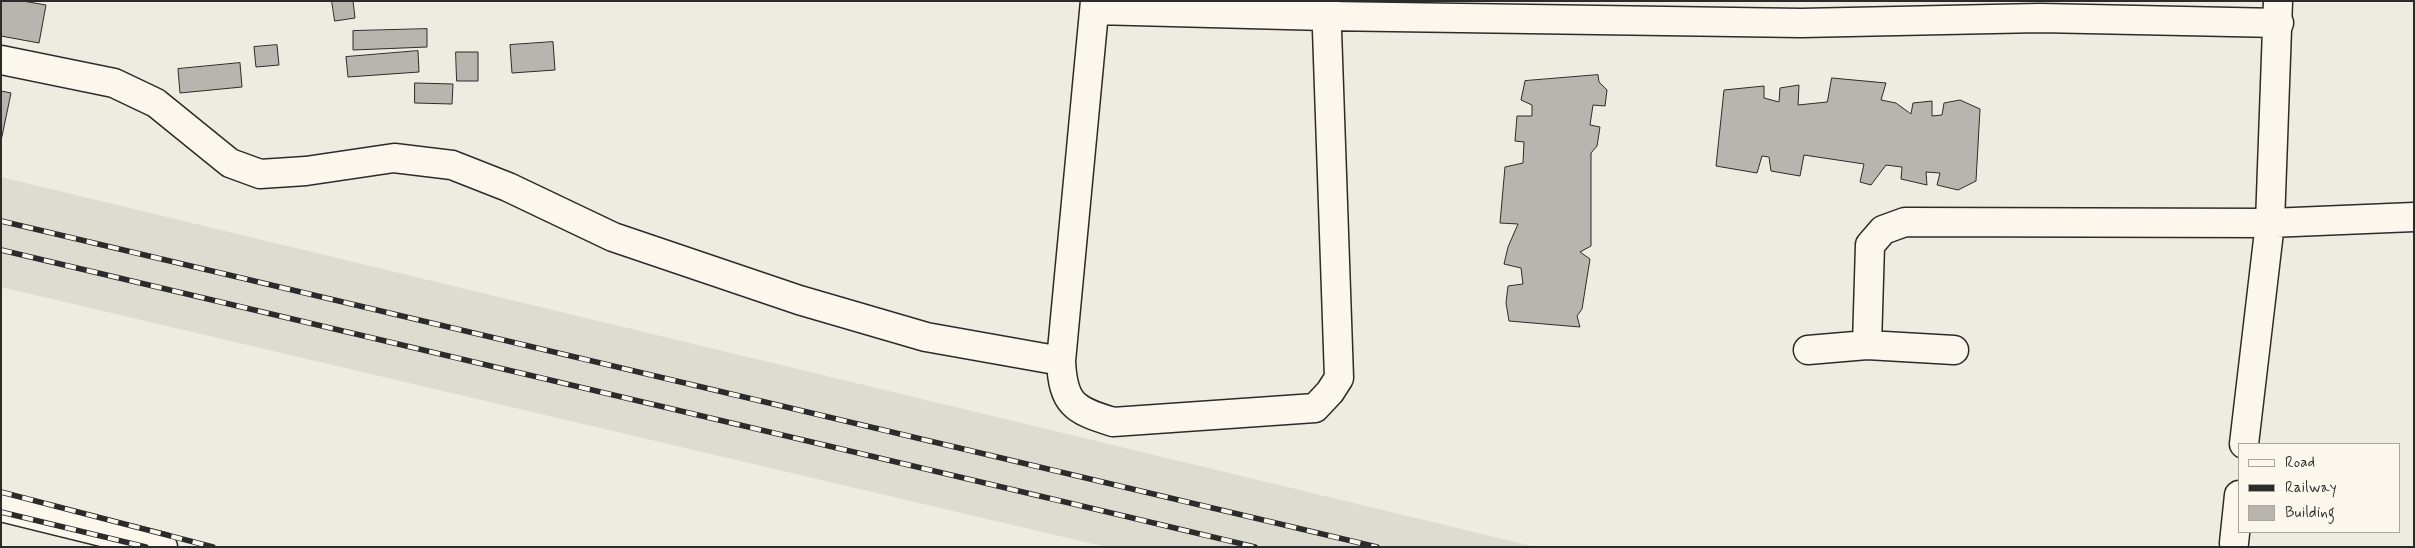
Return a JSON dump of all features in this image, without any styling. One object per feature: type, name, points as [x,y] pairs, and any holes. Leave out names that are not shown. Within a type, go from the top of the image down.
[{"type":"street","points":[[1325,9],[1339,378],[1330,392],[1315,408],[1112,422],[1085,413],[1070,401],[1062,383],[1061,361],[1095,6],[1801,12],[2040,10],[2279,12],[2270,223],[2244,443]]},
{"type":"street","points":[[1,60],[114,83],[156,103],[230,163],[260,174],[394,158],[452,165],[508,187],[614,237],[799,300],[926,337],[1061,361]]},
{"type":"street","points":[[1867,345],[1870,244],[1883,230],[1905,222],[2270,223],[2414,217]]},
{"type":"street","points":[[1808,350],[1867,345],[1954,350]]},
{"type":"street","points":[[2234,543],[2238,505]]},
{"type":"street","points":[[1,507],[163,547]]},
{"type":"shaded area","points":[[1,177],[1536,547],[1106,547],[1,287]]},
{"type":"building","points":[[1,1],[23,1],[46,5],[39,43],[1,36]]},
{"type":"building","points":[[332,1],[353,1],[355,18],[335,21]]},
{"type":"building","points":[[427,29],[427,47],[353,50],[353,31]]},
{"type":"building","points":[[553,42],[555,70],[512,73],[510,45]]},
{"type":"building","points":[[277,45],[279,65],[256,67],[254,47]]},
{"type":"building","points":[[418,51],[419,72],[348,77],[346,57]]},
{"type":"building","points":[[456,52],[478,52],[478,81],[457,81]]},
{"type":"building","points":[[240,63],[242,87],[180,93],[178,69]]},
{"type":"building","points":[[1598,75],[1599,82],[1607,90],[1605,106],[1593,105],[1590,125],[1600,127],[1597,146],[1591,153],[1591,246],[1580,252],[1590,259],[1582,309],[1577,316],[1580,327],[1509,321],[1506,303],[1508,286],[1523,284],[1521,268],[1504,264],[1508,247],[1518,224],[1500,223],[1505,167],[1523,163],[1524,142],[1515,141],[1517,116],[1532,116],[1532,105],[1521,100],[1525,81]]},
{"type":"building","points":[[1832,78],[1886,83],[1881,100],[1896,103],[1911,114],[1913,103],[1932,101],[1932,116],[1942,115],[1944,103],[1960,100],[1980,109],[1976,181],[1958,190],[1937,185],[1940,173],[1926,172],[1927,185],[1901,179],[1902,167],[1886,165],[1871,185],[1860,182],[1864,164],[1804,155],[1800,176],[1771,171],[1769,157],[1762,156],[1757,173],[1716,166],[1724,90],[1764,86],[1764,98],[1779,102],[1780,88],[1799,85],[1798,105],[1827,102]]},
{"type":"building","points":[[415,83],[453,84],[452,104],[415,103]]},
{"type":"building","points":[[1,91],[11,93],[1,141]]},
{"type":"railway","points":[[1,221],[1377,547]]},
{"type":"railway","points":[[1,250],[1255,547]]},
{"type":"railway","points":[[1,492],[213,547]]},
{"type":"railway","points":[[1,512],[146,547]]}]
